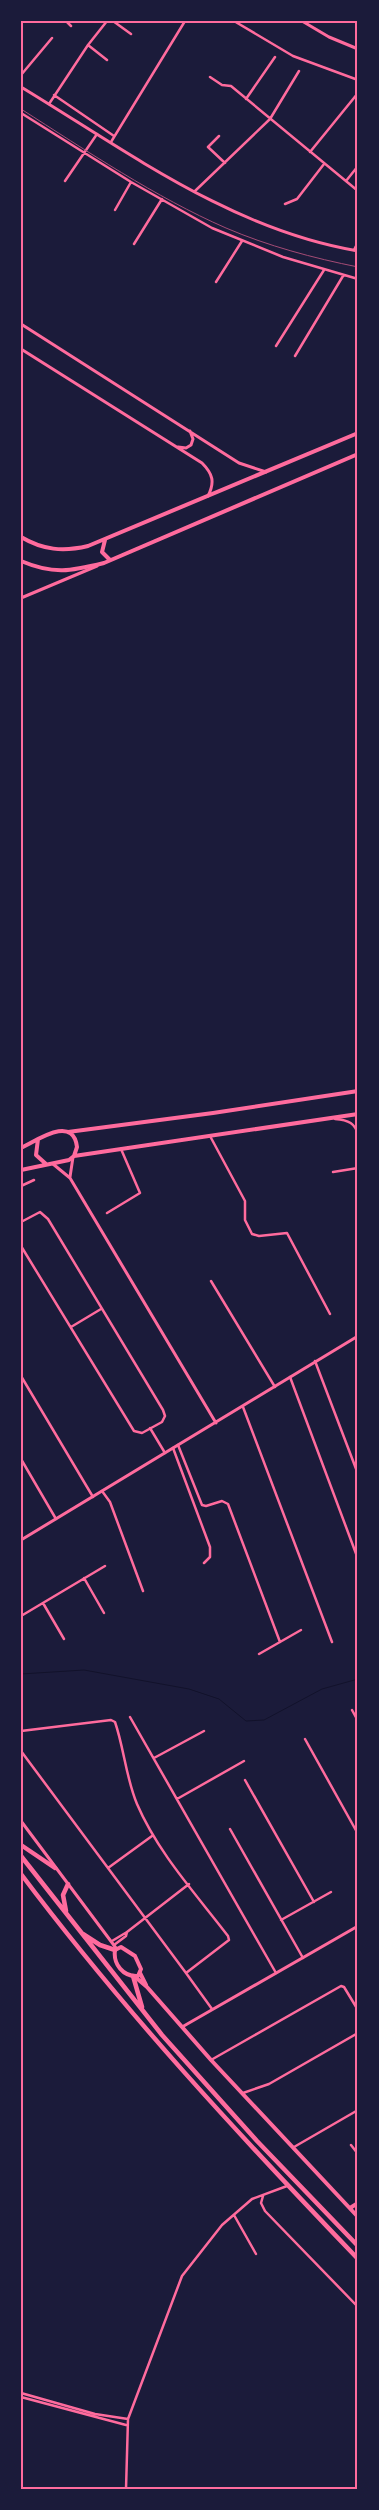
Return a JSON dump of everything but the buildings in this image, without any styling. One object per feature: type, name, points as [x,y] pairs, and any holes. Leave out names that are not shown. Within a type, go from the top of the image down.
[{"type":"highway","points":[[21,1845],[55,1868]]},
{"type":"highway","points":[[21,1856],[144,2013],[257,2141],[358,2246]]},
{"type":"highway","points":[[21,1874],[143,2027],[287,2186],[358,2259]]},
{"type":"highway","points":[[68,1884],[63,1895],[64,1907],[73,1924]]},
{"type":"highway","points":[[78,1930],[100,1945],[114,1946]]},
{"type":"highway","points":[[134,1976],[144,2013]]},
{"type":"main road","points":[[21,537],[44,548],[74,550],[105,540],[357,434]]},
{"type":"main road","points":[[21,561],[37,568],[56,572],[72,571],[104,563],[358,454]]},
{"type":"main road","points":[[105,540],[102,552],[111,560]]},
{"type":"main road","points":[[21,1148],[50,1132],[68,1132],[213,1113],[358,1091]]},
{"type":"main road","points":[[21,1170],[53,1164],[74,1157],[121,1149],[358,1114]]},
{"type":"main road","points":[[68,1132],[76,1141],[77,1149],[74,1157]]},
{"type":"main road","points":[[38,1139],[36,1155],[47,1164]]},
{"type":"main road","points":[[148,1987],[134,1976],[124,1973],[119,1968],[114,1957],[114,1946],[125,1948],[135,1956],[140,1965],[140,1973],[148,1987],[182,2027],[292,2148],[358,2217]]},
{"type":"main road","points":[[134,1976],[140,1973]]},
{"type":"main road","points":[[350,2208],[358,2204]]},
{"type":"street","points":[[66,21],[71,26]]},
{"type":"street","points":[[49,104],[88,44],[107,21]]},
{"type":"street","points":[[113,21],[131,34]]},
{"type":"street","points":[[111,142],[185,21]]},
{"type":"street","points":[[234,21],[293,56],[358,80]]},
{"type":"street","points":[[302,21],[329,37],[358,49]]},
{"type":"street","points":[[21,75],[52,38]]},
{"type":"street","points":[[88,44],[107,60]]},
{"type":"street","points":[[246,99],[275,57]]},
{"type":"street","points":[[194,192],[270,119],[299,71]]},
{"type":"street","points":[[210,78],[222,85],[231,86],[358,191]]},
{"type":"street","points":[[21,87],[194,192],[294,235],[356,250],[358,242]]},
{"type":"street","points":[[309,152],[358,93]]},
{"type":"street","points":[[54,95],[114,136]]},
{"type":"street","points":[[21,113],[200,222],[242,242],[324,270],[358,279]]},
{"type":"street","points":[[66,181],[97,134]]},
{"type":"street","points":[[219,136],[208,147],[225,163]]},
{"type":"street","points":[[285,204],[297,199],[324,164]]},
{"type":"street","points":[[346,181],[358,166]]},
{"type":"street","points":[[115,210],[132,182]]},
{"type":"street","points":[[134,244],[162,199]]},
{"type":"street","points":[[216,282],[242,242]]},
{"type":"street","points":[[276,346],[324,270]]},
{"type":"street","points":[[295,356],[343,276]]},
{"type":"street","points":[[21,324],[239,463],[267,472]]},
{"type":"street","points":[[22,350],[209,469],[213,482],[208,496]]},
{"type":"street","points":[[175,446],[184,448],[191,446],[193,439],[190,430]]},
{"type":"street","points":[[21,598],[104,563]]},
{"type":"street","points":[[332,1118],[344,1120],[357,1128],[358,1136]]},
{"type":"street","points":[[210,1136],[246,1201],[244,1220],[252,1234],[259,1236],[287,1233],[330,1314]]},
{"type":"street","points":[[108,1212],[140,1193],[121,1149]]},
{"type":"street","points":[[70,1178],[74,1157]]},
{"type":"street","points":[[53,1164],[70,1178],[216,1422]]},
{"type":"street","points":[[333,1172],[358,1168]]},
{"type":"street","points":[[21,1186],[34,1180]]},
{"type":"street","points":[[21,1222],[38,1212],[46,1216],[163,1410],[164,1418],[140,1434],[134,1431],[21,1246]]},
{"type":"street","points":[[211,1281],[275,1387]]},
{"type":"street","points":[[71,1327],[101,1309]]},
{"type":"street","points":[[21,1540],[244,1407],[358,1336]]},
{"type":"street","points":[[315,1362],[358,1474]]},
{"type":"street","points":[[21,1376],[92,1497]]},
{"type":"street","points":[[290,1377],[358,1559]]},
{"type":"street","points":[[244,1407],[332,1642]]},
{"type":"street","points":[[150,1428],[165,1453]]},
{"type":"street","points":[[178,1445],[202,1505],[206,1506],[222,1501],[228,1504],[280,1642]]},
{"type":"street","points":[[173,1448],[210,1547],[210,1557],[204,1563]]},
{"type":"street","points":[[21,1459],[56,1519]]},
{"type":"street","points":[[102,1491],[110,1502],[143,1591]]},
{"type":"street","points":[[21,1616],[105,1566]]},
{"type":"street","points":[[84,1578],[104,1613]]},
{"type":"street","points":[[43,1603],[64,1639]]},
{"type":"street","points":[[259,1654],[301,1630]]},
{"type":"street","points":[[352,1710],[358,1721]]},
{"type":"street","points":[[130,1717],[276,1973]]},
{"type":"street","points":[[21,1731],[113,1721],[136,1802],[152,1836],[229,1939],[186,1973]]},
{"type":"street","points":[[154,1758],[204,1731]]},
{"type":"street","points":[[305,1739],[358,1834]]},
{"type":"street","points":[[21,1751],[212,2009]]},
{"type":"street","points":[[177,1799],[244,1760]]},
{"type":"street","points":[[245,1780],[314,1902]]},
{"type":"street","points":[[21,1821],[114,1946],[126,1936],[127,1932],[189,1884]]},
{"type":"street","points":[[230,1829],[303,1958]]},
{"type":"street","points":[[108,1868],[152,1836]]},
{"type":"street","points":[[281,1920],[331,1892]]},
{"type":"street","points":[[182,2027],[358,1926]]},
{"type":"street","points":[[211,2060],[341,1986],[344,1987],[358,2010]]},
{"type":"street","points":[[243,2094],[269,2084],[358,2033]]},
{"type":"street","points":[[292,2148],[358,2110]]},
{"type":"street","points":[[351,2145],[357,2152]]},
{"type":"street","points":[[126,2489],[126,2425],[182,2276],[222,2225],[252,2199],[287,2186]]},
{"type":"street","points":[[263,2196],[261,2203],[264,2211],[358,2307]]},
{"type":"street","points":[[234,2215],[256,2254]]},
{"type":"street","points":[[21,2393],[95,2414],[128,2419]]},
{"type":"street","points":[[21,2397],[126,2425]]},
{"type":"waterway","points":[[21,1674],[84,1670],[189,1689],[219,1699],[246,1721],[264,1720],[322,1689],[358,1679]]},
{"type":"railway","points":[[21,109],[147,188],[200,216],[274,246],[358,267]]}]
